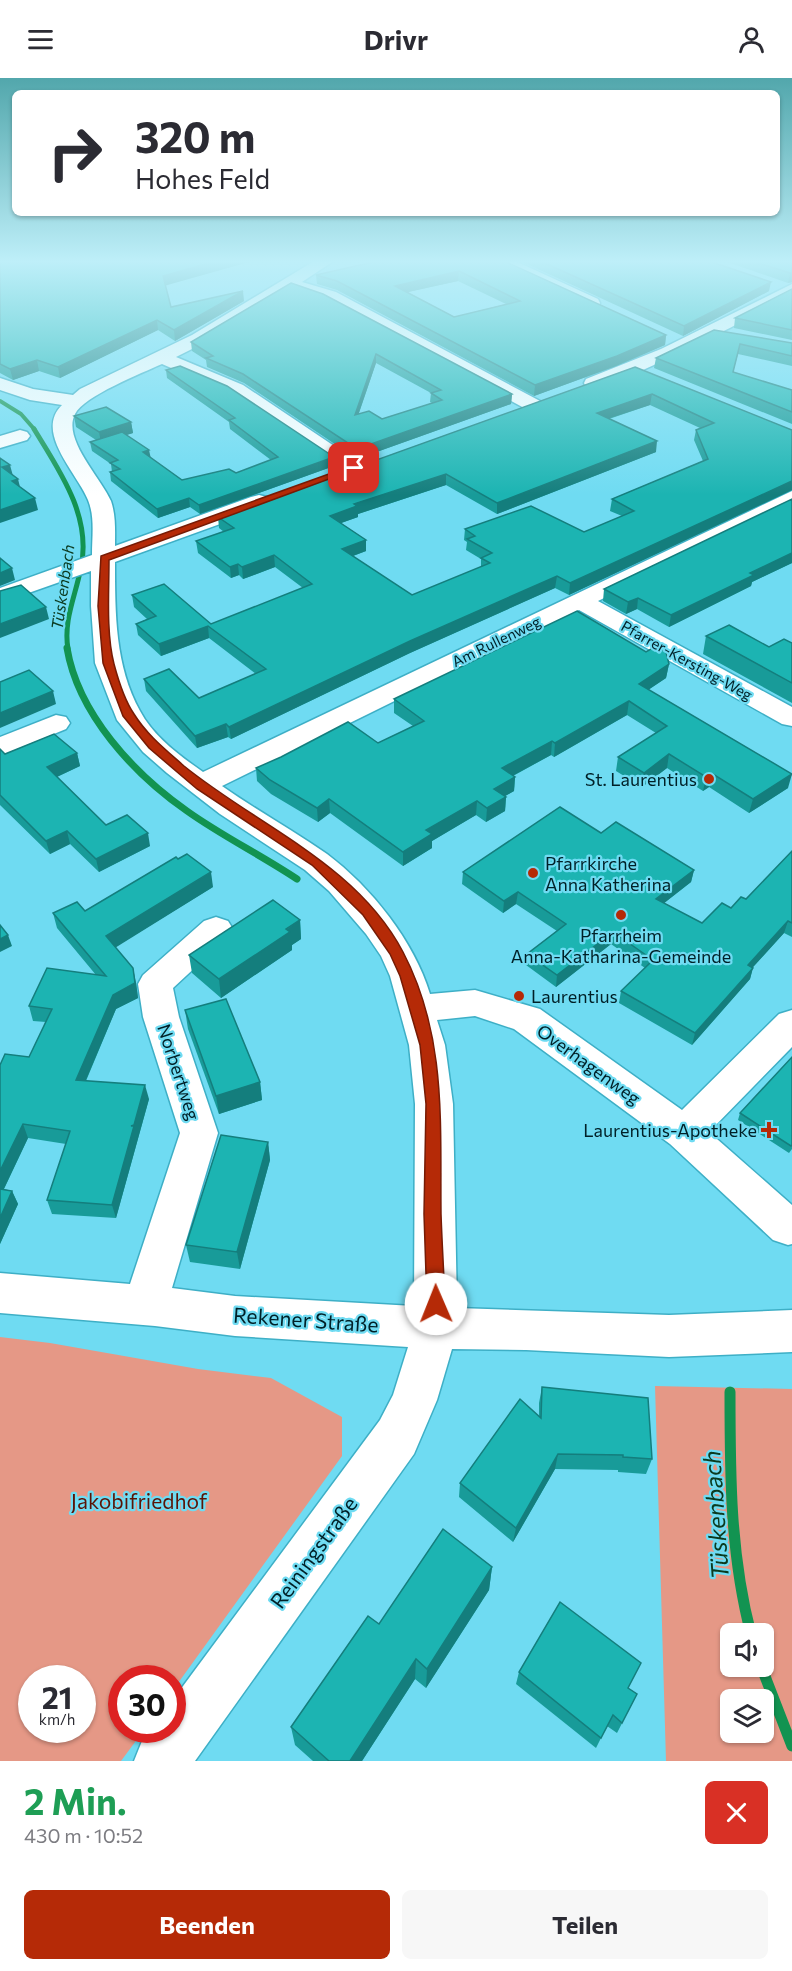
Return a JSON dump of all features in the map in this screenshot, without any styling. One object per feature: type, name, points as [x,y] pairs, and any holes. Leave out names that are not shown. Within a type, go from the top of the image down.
[{"type":"street","points":[[0,384],[30,394],[75,401],[199,339]]},
{"type":"street","points":[[415,339],[542,402],[513,412]]},
{"type":"street","points":[[670,339],[683,344]]},
{"type":"street","points":[[572,391],[634,368],[694,339]]},
{"type":"street","points":[[162,357],[236,389],[354,468]]},
{"type":"street","points":[[634,368],[655,377]]},
{"type":"street","name":"Reiningstraße","points":[[75,401],[66,411],[61,429],[68,446],[99,499],[104,515],[101,560],[108,663],[122,703],[153,746],[201,786],[316,862],[368,911],[396,952],[407,976],[427,1045],[434,1104],[433,1214],[436,1328],[414,1400],[397,1437],[162,1761]]},
{"type":"street","points":[[0,442],[20,436]]},
{"type":"street","points":[[333,476],[375,461]]},
{"type":"street","points":[[0,596],[279,495]]},
{"type":"street","name":"Am Rullenweg","points":[[201,786],[224,772],[792,498]]},
{"type":"street","name":"Pfarrer-Kersting-Weg","points":[[581,601],[792,718]]},
{"type":"street","points":[[0,747],[56,723]]},
{"type":"street","name":"Norbertweg","points":[[145,1305],[199,1133],[161,1017],[155,984],[216,929]]},
{"type":"street","name":"Overhagenweg","points":[[417,1008],[475,1003],[527,1019],[684,1133],[788,1227]]},
{"type":"street","points":[[684,1133],[792,1024]]},
{"type":"street","name":"Rekener Straße","points":[[0,1293],[145,1305],[235,1316],[436,1328],[526,1329],[669,1336],[792,1331]]},
{"type":"green space","name":"Jakobifriedhof","points":[[0,1337],[50,1343],[198,1369],[271,1378],[342,1417],[342,1456],[186,1672],[186,1665],[108,1665],[108,1743],[134,1743],[121,1761],[0,1761]]},
{"type":"green space","points":[[655,1386],[792,1389],[792,1761],[666,1761]]},
{"type":"building","points":[[0,339],[118,339],[58,367],[37,360],[10,369],[0,364]]},
{"type":"building","points":[[197,339],[407,339],[512,394],[357,449],[243,374],[206,358],[213,356],[191,342]],"holes":[[[376,354],[441,390],[431,393],[442,400],[382,419],[369,411],[355,415]]]},
{"type":"building","points":[[447,339],[658,339],[617,356],[535,385]]},
{"type":"building","points":[[696,339],[765,339],[792,343],[792,356],[740,344],[733,372],[792,390],[792,412],[656,358]]},
{"type":"building","points":[[180,366],[227,386],[334,457],[199,505],[189,498],[157,509],[110,472],[120,469],[110,463],[118,460],[90,442],[122,432],[149,450],[143,452],[182,480],[229,469],[236,473],[278,457],[229,420],[235,418],[166,370]]},
{"type":"building","points":[[635,367],[792,430],[792,481],[570,583],[557,576],[410,641],[229,727],[226,724],[195,736],[144,679],[169,669],[199,698],[266,669],[208,626],[159,644],[136,624],[156,616],[132,595],[164,584],[211,624],[312,584],[274,555],[242,567],[238,564],[230,567],[196,541],[234,528],[218,517]],"holes":[[[652,394],[714,423],[696,430],[708,459],[612,499],[634,511],[584,532],[531,506],[465,529],[475,536],[467,539],[492,553],[481,558],[490,563],[412,595],[342,549],[366,540],[330,516],[357,506],[354,504],[446,474],[497,503],[657,441],[597,413]]]},
{"type":"building","points":[[106,407],[131,422],[99,432],[74,416]]},
{"type":"building","points":[[0,458],[10,465],[2,467],[18,479],[12,481],[35,498],[0,510]]},
{"type":"building","points":[[792,499],[792,553],[750,573],[754,575],[671,615],[638,598],[628,602],[604,589]]},
{"type":"building","points":[[0,558],[12,568],[0,573]]},
{"type":"building","points":[[21,585],[46,607],[0,624],[0,591]]},
{"type":"building","points":[[577,611],[646,652],[656,646],[666,652],[669,664],[639,684],[792,774],[753,799],[713,774],[706,777],[669,754],[644,773],[618,757],[667,726],[629,701],[555,743],[552,741],[502,768],[515,777],[494,789],[506,797],[487,808],[477,801],[426,830],[432,834],[403,852],[329,799],[317,808],[270,780],[256,768],[348,722],[378,743],[424,721],[394,699]]},
{"type":"building","points":[[729,625],[769,647],[784,639],[792,643],[792,683],[706,636]]},
{"type":"building","points":[[29,670],[53,691],[0,713],[0,682]]},
{"type":"building","points":[[54,734],[77,753],[47,767],[106,825],[127,815],[148,833],[96,859],[67,831],[46,841],[0,795],[0,749],[5,754]]},
{"type":"building","points":[[560,807],[601,833],[616,822],[694,870],[656,899],[702,923],[722,903],[731,908],[741,897],[746,899],[792,851],[792,923],[788,921],[748,965],[753,968],[695,1033],[621,991],[653,960],[613,932],[557,975],[527,954],[566,924],[518,892],[504,901],[463,872]]},
{"type":"building","points":[[187,854],[211,872],[106,936],[133,968],[135,983],[113,995],[76,1080],[145,1085],[134,1125],[131,1126],[134,1126],[112,1205],[47,1200],[70,1131],[23,1124],[0,1171],[0,1065],[5,1054],[29,1057],[52,1009],[29,1006],[47,968],[106,976],[53,913],[77,902],[85,911],[176,857],[178,859]]},
{"type":"building","points":[[273,900],[300,920],[286,929],[290,932],[219,979],[189,955]]},
{"type":"building","points":[[0,925],[8,935],[0,939]]},
{"type":"building","points":[[226,999],[260,1082],[216,1096],[185,1010]]},
{"type":"building","points":[[792,1057],[792,1145],[791,1146],[740,1113]]},
{"type":"building","points":[[221,1135],[268,1142],[237,1252],[186,1245]]},
{"type":"building","points":[[0,1189],[12,1191],[0,1218]]},
{"type":"building","points":[[542,1387],[648,1398],[652,1459],[623,1457],[623,1455],[558,1454],[516,1528],[460,1483],[520,1399],[541,1418]]},
{"type":"building","points":[[443,1529],[492,1567],[427,1669],[416,1659],[350,1761],[329,1761],[291,1727],[368,1616],[379,1624]]},
{"type":"building","points":[[560,1602],[641,1663],[628,1688],[637,1694],[622,1723],[613,1715],[601,1738],[519,1672]]},
{"type":"waterway","name":"Tüskenbach","points":[[0,401],[21,414],[35,430]]},
{"type":"waterway","name":"Tüskenbach","points":[[34,429],[63,477],[78,512],[82,530],[81,567],[67,628],[68,649]]},
{"type":"waterway","name":"Tüskenbach","points":[[67,648],[73,672],[83,696],[96,719],[129,761],[147,779],[187,811],[297,879]]},
{"type":"waterway","name":"Tüskenbach","points":[[730,1392],[731,1484],[735,1544],[748,1623]]},
{"type":"waterway","name":"Tüskenbach","points":[[765,1677],[792,1746]]},
{"type":"place","name":"St. Laurentius","points":[[709,779]]},
{"type":"place","name":"Pfarrkirche Anna Katherina","points":[[533,873]]},
{"type":"place","name":"Pfarrheim Anna-Katharina-Gemeinde","points":[[621,915]]},
{"type":"place","name":"Laurentius","points":[[519,996]]},
{"type":"place","name":"Laurentius-Apotheke","points":[[769,1130]]},
{"type":"route","points":[[354,468],[104,558],[103,606],[108,663],[122,703],[153,746],[201,786],[316,862],[368,911],[396,952],[407,976],[427,1045],[434,1104],[433,1214],[436,1304]]}]
